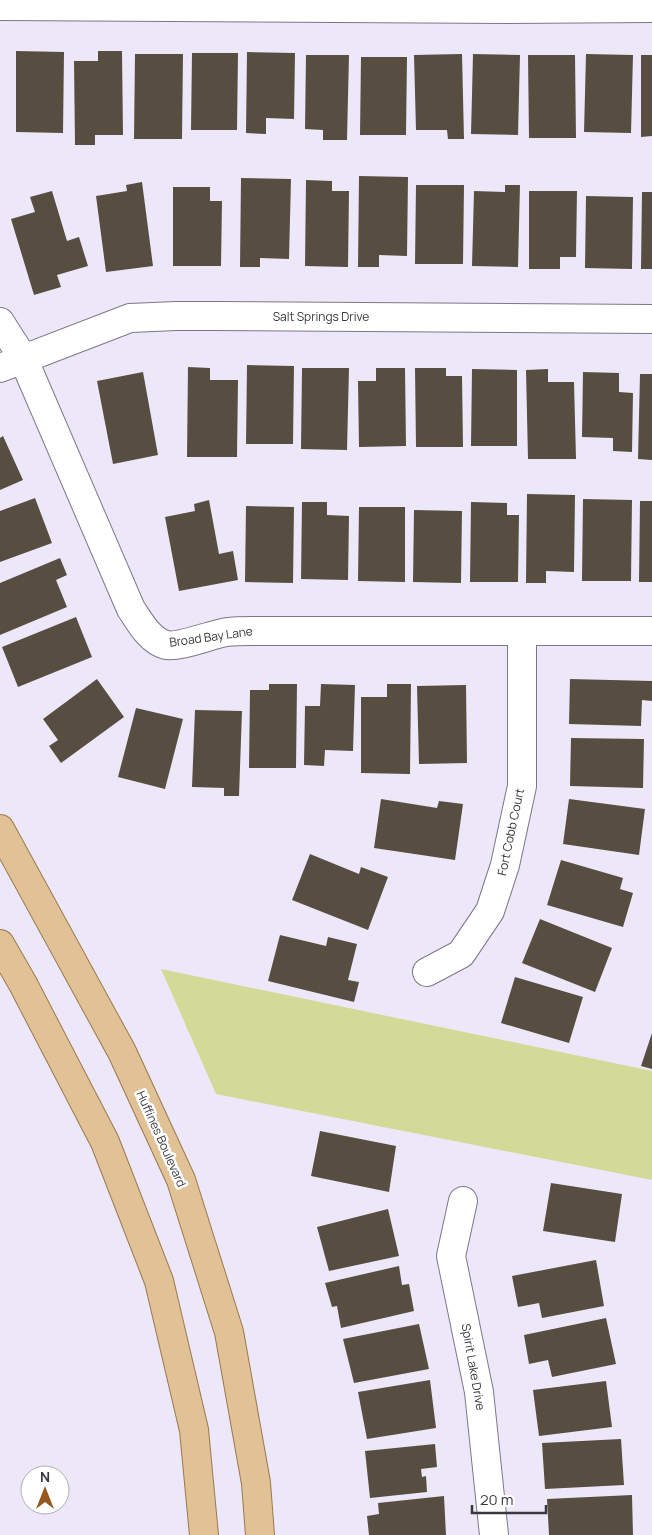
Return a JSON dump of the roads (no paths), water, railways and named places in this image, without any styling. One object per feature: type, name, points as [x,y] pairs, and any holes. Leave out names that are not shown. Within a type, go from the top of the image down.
[{"type":"main road","name":"Huffines Boulevard","points":[[0,828],[122,1052],[180,1180],[229,1332],[256,1483],[260,1535]]},
{"type":"main road","points":[[0,944],[106,1142],[159,1281],[194,1430],[204,1535]]},
{"type":"street","points":[[0,6],[252,3],[498,9],[652,8]]},
{"type":"street","name":"Salt Springs Drive","points":[[11,363],[130,318],[216,316],[652,319]]},
{"type":"street","name":"Broad Bay Lane","points":[[0,322],[11,363],[131,609],[144,629],[155,639],[167,646],[227,632],[251,631],[652,631]]},
{"type":"street","name":"Fort Cobb Court","points":[[427,972],[461,954],[490,911],[505,865],[522,786],[522,631]]},
{"type":"street","name":"Spirit Lake Drive","points":[[463,1201],[451,1256],[479,1392],[494,1535]]}]
